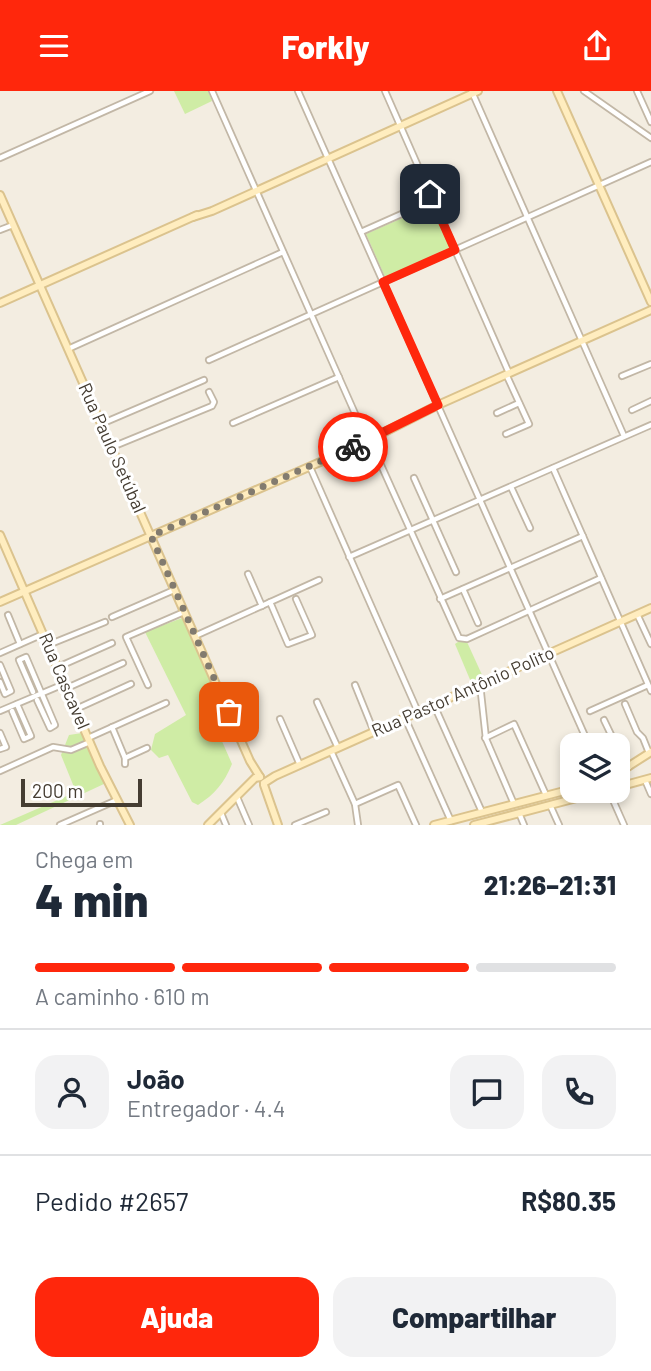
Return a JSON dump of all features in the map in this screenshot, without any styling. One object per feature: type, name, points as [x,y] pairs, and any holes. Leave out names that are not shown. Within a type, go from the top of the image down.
[{"type":"main road","points":[[557,91],[651,302]]},
{"type":"main road","points":[[0,303],[248,190],[256,190],[474,92]]},
{"type":"main road","name":"Rua Paulo Setúbal","points":[[0,195],[278,825]]},
{"type":"main road","points":[[0,602],[310,467],[438,405],[651,310]]},
{"type":"main road","name":"Rua Cascavel","points":[[0,535],[89,740],[130,825]]},
{"type":"main road","name":"Rua Pastor Antônio Polito","points":[[208,825],[244,791],[260,783],[651,608]]},
{"type":"main road","points":[[630,766],[650,752]]},
{"type":"main road","points":[[630,784],[648,779]]},
{"type":"main road","points":[[434,825],[560,792]]},
{"type":"main road","points":[[474,825],[560,802]]},
{"type":"main road","points":[[500,807],[506,811],[503,817]]},
{"type":"street","points":[[0,158],[150,91]]},
{"type":"street","points":[[212,91],[457,635],[461,639],[601,578]]},
{"type":"street","points":[[298,91],[584,733]]},
{"type":"street","points":[[385,91],[529,424],[506,434]]},
{"type":"street","points":[[584,91],[651,138]]},
{"type":"street","points":[[637,91],[651,122]]},
{"type":"street","points":[[474,92],[624,436]]},
{"type":"street","points":[[209,360],[651,162]]},
{"type":"street","points":[[361,232],[433,200]]},
{"type":"street","points":[[0,230],[13,225]]},
{"type":"street","points":[[68,349],[283,252]]},
{"type":"street","points":[[622,376],[651,364]]},
{"type":"street","points":[[233,423],[339,377]]},
{"type":"street","points":[[101,424],[204,380]]},
{"type":"street","points":[[111,447],[212,405],[214,403],[209,392]]},
{"type":"street","points":[[632,410],[649,402],[651,412]]},
{"type":"street","points":[[496,413],[519,403]]},
{"type":"street","points":[[349,557],[651,425]]},
{"type":"street","points":[[310,467],[418,712]]},
{"type":"street","points":[[553,468],[651,691]]},
{"type":"street","points":[[414,478],[456,572]]},
{"type":"street","points":[[511,487],[530,528]]},
{"type":"street","points":[[440,599],[583,536]]},
{"type":"street","points":[[248,574],[262,605]]},
{"type":"street","points":[[195,636],[318,580]]},
{"type":"street","points":[[463,589],[478,623]]},
{"type":"street","points":[[112,617],[174,590]]},
{"type":"street","points":[[270,602],[289,644],[312,635],[296,599]]},
{"type":"street","points":[[148,685],[126,637],[184,613]]},
{"type":"street","points":[[637,614],[651,644]]},
{"type":"street","points":[[8,615],[20,644]]},
{"type":"street","points":[[48,646],[105,622]]},
{"type":"street","points":[[0,651],[43,634]]},
{"type":"street","points":[[58,667],[112,643]]},
{"type":"street","points":[[33,692],[19,660],[26,657],[43,696],[55,726],[50,728],[39,703],[43,696]]},
{"type":"street","points":[[0,711],[123,663]]},
{"type":"street","points":[[0,665],[11,691],[5,694],[0,682]]},
{"type":"street","points":[[76,709],[131,684]]},
{"type":"street","points":[[480,684],[485,737],[514,804]]},
{"type":"street","points":[[31,685],[39,687]]},
{"type":"street","points":[[355,685],[374,732]]},
{"type":"street","points":[[590,711],[648,685]]},
{"type":"street","points":[[317,702],[355,804],[358,825]]},
{"type":"street","points":[[0,771],[53,747],[71,750],[111,727],[166,703]]},
{"type":"street","points":[[12,711],[24,739],[31,736],[17,704]]},
{"type":"street","points":[[625,704],[637,732],[650,752]]},
{"type":"street","points":[[434,705],[482,812]]},
{"type":"street","points":[[16,719],[20,712]]},
{"type":"street","points":[[405,718],[451,821]]},
{"type":"street","points":[[280,719],[300,765]]},
{"type":"street","points":[[604,720],[610,733]]},
{"type":"street","points":[[485,737],[514,724],[546,796]]},
{"type":"street","points":[[111,727],[125,761],[147,748]]},
{"type":"street","points":[[0,733],[6,747],[0,749]]},
{"type":"street","points":[[648,779],[651,794]]},
{"type":"street","points":[[355,804],[398,785],[416,825]]},
{"type":"street","points":[[237,797],[249,825]]},
{"type":"street","points":[[60,825],[118,799]]},
{"type":"street","points":[[614,803],[624,825]]},
{"type":"street","points":[[550,805],[559,825]]},
{"type":"street","points":[[295,825],[326,812]]},
{"type":"street","points":[[221,813],[226,825]]},
{"type":"street","points":[[519,813],[524,825]]},
{"type":"green space","points":[[174,91],[208,91],[212,101],[185,114]]},
{"type":"green space","points":[[432,205],[451,247],[385,277],[366,234]]},
{"type":"green space","points":[[182,618],[233,733],[221,739],[232,764],[229,771],[209,797],[198,805],[192,802],[168,755],[159,758],[151,750],[155,734],[186,715],[145,632]]},
{"type":"green space","points":[[467,642],[483,677],[471,682],[455,644]]},
{"type":"green space","points":[[82,733],[106,783],[16,825],[0,825],[76,792],[61,755],[69,735]]},
{"type":"way so far","points":[[229,712],[151,536],[353,447]]},
{"type":"route","points":[[353,447],[438,405],[383,282],[455,250],[430,194]]}]
